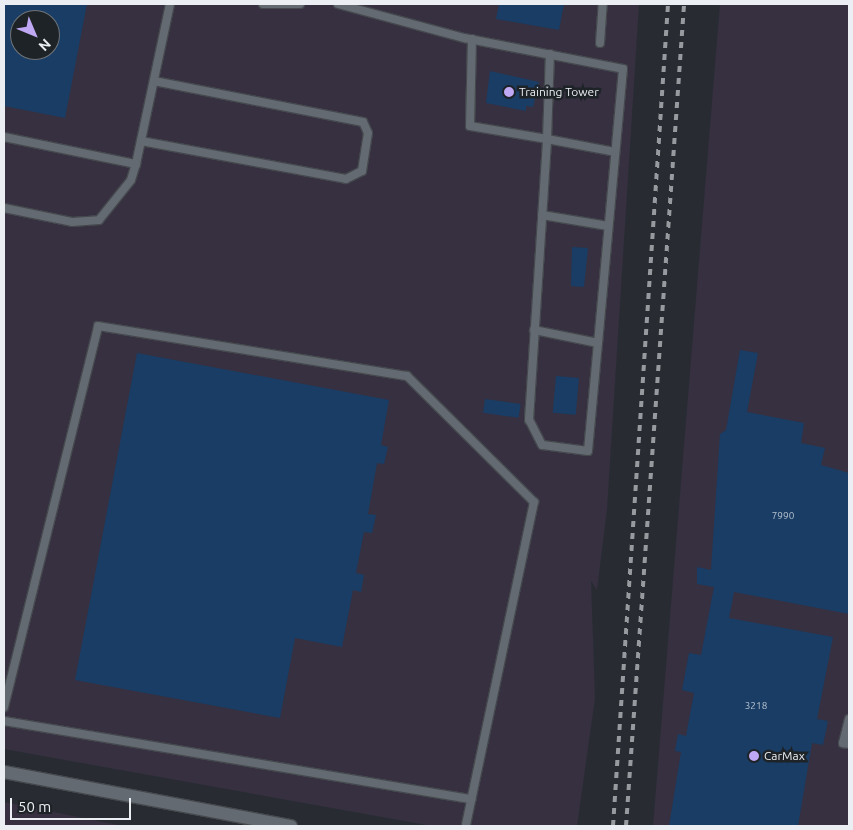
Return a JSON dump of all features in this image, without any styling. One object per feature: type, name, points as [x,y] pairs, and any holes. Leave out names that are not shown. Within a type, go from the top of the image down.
[{"type":"street","points":[[4,772],[291,826]]},
{"type":"lane","points":[[4,208],[72,222],[99,220],[127,186],[136,164],[170,4]]},
{"type":"lane","points":[[263,4],[300,4]]},
{"type":"lane","points":[[338,4],[472,39],[550,54],[623,69],[588,451],[542,446],[529,420],[547,139],[550,54]]},
{"type":"lane","points":[[600,43],[603,4]]},
{"type":"lane","points":[[472,39],[470,126],[615,152]]},
{"type":"lane","points":[[141,141],[346,179],[362,170],[368,133],[363,122],[154,81]]},
{"type":"lane","points":[[4,138],[136,164]]},
{"type":"lane","points":[[542,215],[608,226]]},
{"type":"lane","points":[[4,707],[98,326],[407,376],[534,502],[466,826]]},
{"type":"lane","points":[[534,330],[598,343]]},
{"type":"lane","points":[[849,719],[843,743],[849,744]]},
{"type":"lane","points":[[4,721],[472,798]]},
{"type":"shaded area","points":[[4,4],[639,4],[607,509],[597,590],[591,581],[595,698],[577,826],[432,826],[4,749]]},
{"type":"shaded area","points":[[720,4],[849,4],[849,826],[653,826]]},
{"type":"shaded area","points":[[4,802],[123,826],[4,826]]},
{"type":"building","points":[[4,4],[87,4],[65,118],[4,106]]},
{"type":"building","points":[[499,4],[564,4],[559,30],[496,19]]},
{"type":"building","name":"Training Tower","points":[[490,71],[539,82],[533,107],[526,106],[526,111],[486,103]]},
{"type":"building","points":[[572,247],[588,248],[584,287],[571,286]]},
{"type":"building","points":[[740,350],[758,353],[747,412],[804,423],[801,443],[825,448],[821,465],[849,473],[849,614],[734,592],[729,618],[833,637],[817,719],[828,721],[823,745],[812,743],[798,826],[669,826],[681,752],[675,751],[678,734],[686,736],[694,693],[682,690],[689,653],[701,655],[714,587],[697,584],[697,567],[711,570],[720,434],[726,430]]},
{"type":"building","points":[[137,353],[389,400],[381,445],[388,447],[384,464],[377,463],[368,514],[376,515],[372,533],[364,532],[356,573],[364,575],[361,592],[353,590],[342,647],[295,638],[280,718],[75,680]]},
{"type":"building","points":[[556,376],[579,378],[576,415],[553,413]]},
{"type":"building","points":[[485,399],[521,404],[519,418],[483,413]]},
{"type":"railway","points":[[613,826],[668,4]]},
{"type":"railway","points":[[626,826],[684,4]]},
{"type":"place","name":"Training Tower","points":[[509,92]]},
{"type":"place","name":"CarMax","points":[[754,756]]}]
